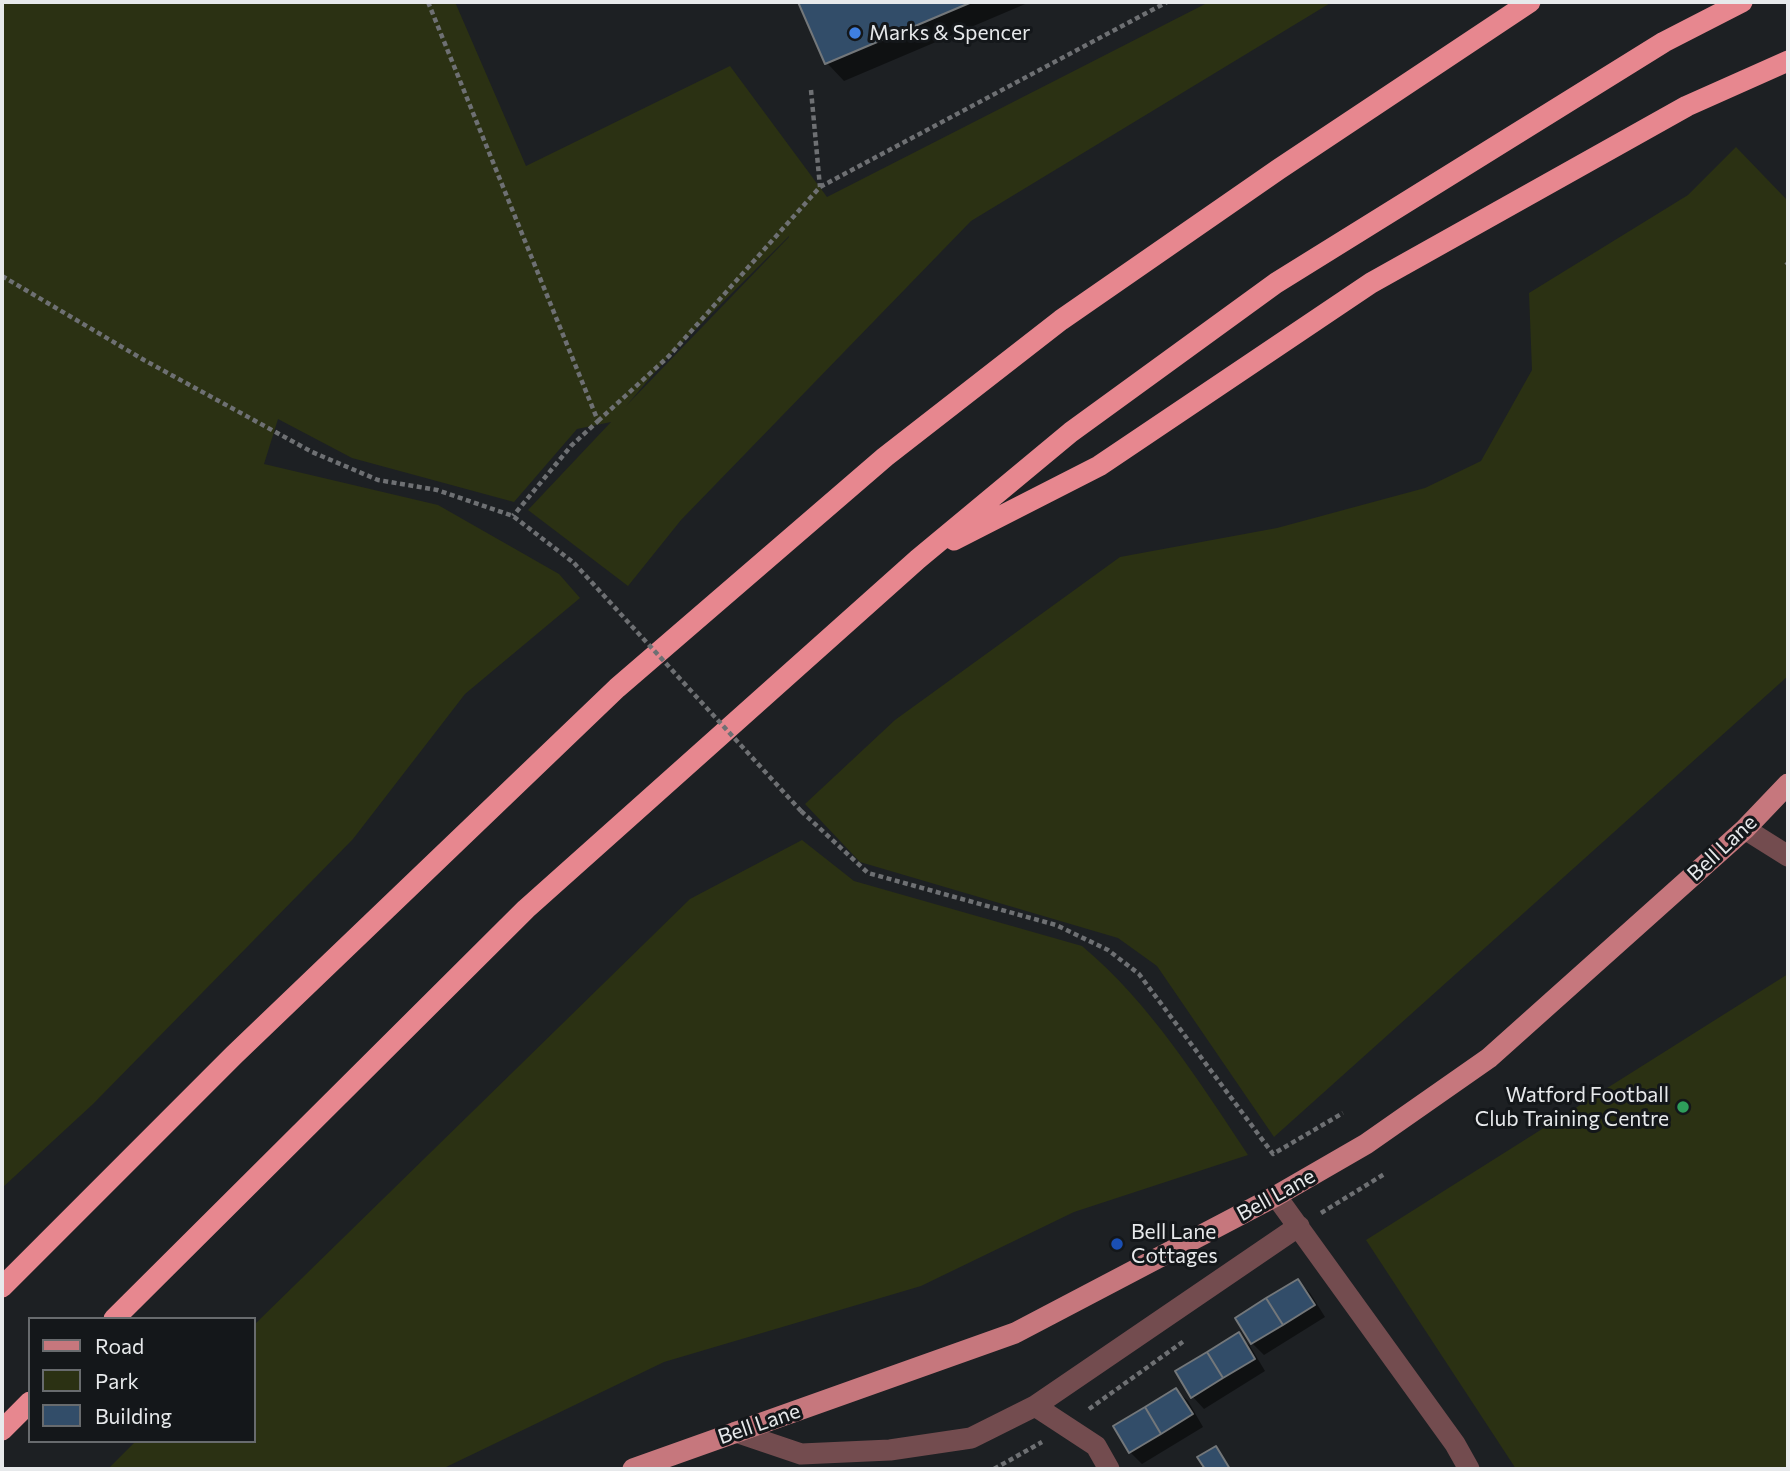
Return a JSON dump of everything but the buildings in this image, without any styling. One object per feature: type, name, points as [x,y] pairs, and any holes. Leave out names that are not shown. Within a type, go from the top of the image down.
[{"type":"highway","points":[[2,1287],[234,1055],[617,688],[885,457],[1073,312],[1279,169],[1530,2]]},
{"type":"highway","points":[[116,1317],[526,909],[918,559],[1071,432],[1276,283],[1664,42],[1742,2]]},
{"type":"highway","points":[[918,559],[1099,466],[1371,283],[1687,106],[1788,61]]},
{"type":"highway","points":[[2,1430],[28,1404]]},
{"type":"main road","name":"Bell Lane","points":[[633,1469],[1014,1334],[1276,1196],[1366,1144],[1489,1058],[1745,829],[1788,784]]},
{"type":"street","points":[[1745,829],[1788,856]]},
{"type":"street","points":[[1276,1196],[1455,1444],[1469,1469]]},
{"type":"street","points":[[736,1432],[801,1454],[890,1450],[971,1438],[1035,1406],[1299,1226]]},
{"type":"street","points":[[1035,1406],[1096,1446],[1109,1469]]},
{"type":"path","points":[[428,2],[598,421]]},
{"type":"path","points":[[513,516],[571,446],[669,356],[820,187],[1167,2]]},
{"type":"path","points":[[811,90],[820,187]]},
{"type":"path","points":[[2,276],[144,360],[312,452],[378,480],[437,490],[513,516],[574,563],[801,811],[868,873],[1056,925],[1108,950],[1139,974],[1273,1154],[1343,1113]]},
{"type":"path","points":[[1299,1226],[1386,1173]]},
{"type":"green space","points":[[2,2],[455,2],[526,166],[730,66],[827,197],[1209,2],[1332,2],[971,221],[681,520],[628,586],[528,510],[611,422],[577,429],[514,502],[352,458],[278,419],[264,464],[438,505],[559,574],[580,598],[465,694],[353,839],[93,1104],[2,1188]],"holes":[[[789,237],[626,406],[669,356]]]},
{"type":"green space","points":[[1736,147],[1788,201],[1788,676],[1274,1137],[1157,966],[1118,938],[860,862],[805,804],[895,720],[1120,557],[1277,528],[1425,488],[1481,461],[1532,370],[1529,293],[1688,195]]},
{"type":"green space","points":[[802,840],[854,881],[1082,946],[1130,992],[1172,1044],[1248,1155],[1074,1212],[921,1286],[664,1362],[442,1469],[108,1469],[134,1443],[256,1443],[256,1323],[690,899]]},
{"type":"green space","name":"Watford Football Club Training Centre","points":[[1788,974],[1788,1469],[1516,1469],[1366,1240]]},
{"type":"place","name":"Marks & Spencer","points":[[855,33]]},
{"type":"place","name":"Watford Football Club Training Centre","points":[[1683,1107]]},
{"type":"place","name":"Bell Lane Cottages","points":[[1117,1244]]}]
